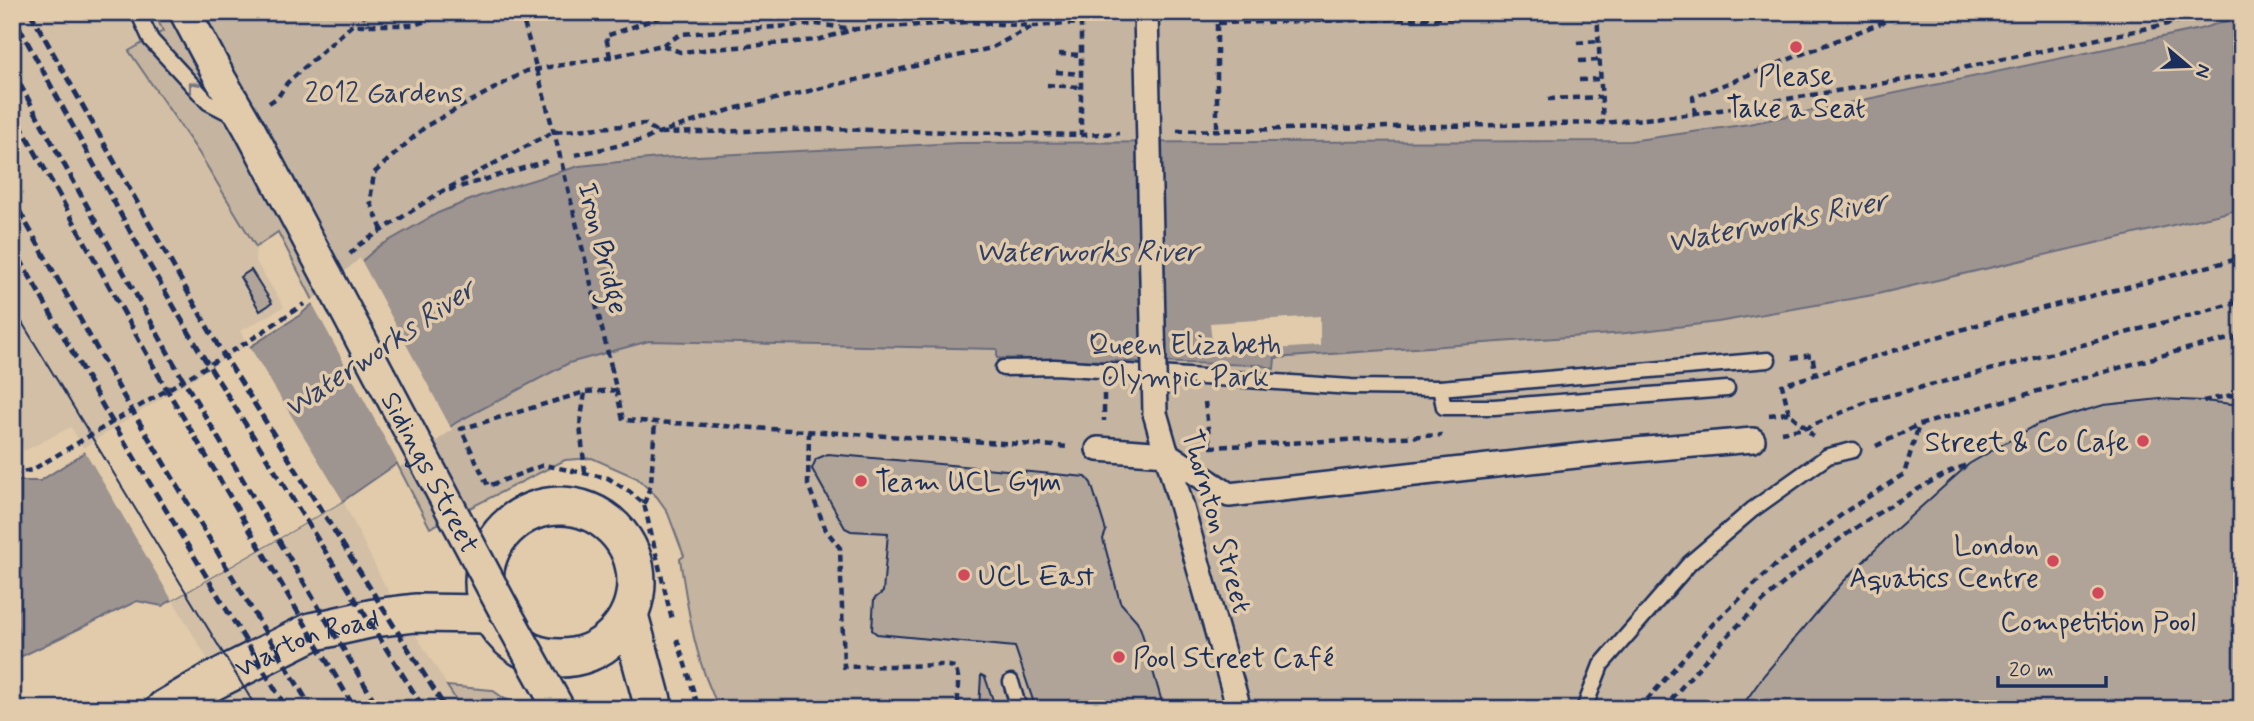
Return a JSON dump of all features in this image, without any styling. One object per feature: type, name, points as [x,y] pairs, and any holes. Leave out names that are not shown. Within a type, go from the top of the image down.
[{"type":"street","name":"Sidings Street","points":[[185,12],[559,709]]},
{"type":"street","name":"Thornton Street","points":[[1146,12],[1156,412],[1239,709]]},
{"type":"street","points":[[1098,449],[1167,454],[1229,495],[1612,452],[1753,440]]},
{"type":"street","points":[[547,506],[570,506],[590,511],[636,534],[634,559],[637,588],[629,615],[615,636],[595,650],[566,658],[536,655],[509,639],[490,614],[484,592],[484,568],[492,546],[506,527],[525,514],[547,506]]},
{"type":"street","name":"Warton Road","points":[[415,614],[484,568]]},
{"type":"street","name":"Warton Road","points":[[165,709],[213,681],[311,632],[374,618],[415,614],[490,614]]},
{"type":"street","points":[[629,615],[655,705]]},
{"type":"street","points":[[595,650],[655,705]]},
{"type":"lane","points":[[138,12],[151,40],[208,102],[247,125]]},
{"type":"lane","points":[[1003,368],[1055,367],[1351,387],[1440,388],[1768,360]]},
{"type":"lane","points":[[1440,388],[1444,407],[1494,407],[1727,389]]},
{"type":"lane","points":[[1584,709],[1601,665],[1690,563],[1752,510],[1828,456],[1853,450]]},
{"type":"lane","points":[[1010,682],[1019,709]]},
{"type":"path","points":[[362,12],[368,25]]},
{"type":"path","points":[[247,125],[278,97],[287,83],[352,25],[414,24],[453,12]]},
{"type":"path","name":"Iron Bridge","points":[[521,12],[556,141],[624,420],[655,421]]},
{"type":"path","points":[[610,57],[606,36],[675,12]]},
{"type":"path","points":[[967,12],[967,22]]},
{"type":"path","points":[[1217,12],[1217,129]]},
{"type":"path","points":[[1218,23],[1529,12]]},
{"type":"path","points":[[1597,12],[1602,123]]},
{"type":"path","points":[[1695,114],[1693,97],[1909,12]]},
{"type":"path","points":[[2168,12],[2172,23]]},
{"type":"path","points":[[1177,131],[1602,123],[1695,114],[1916,78],[2172,23],[2208,12]]},
{"type":"path","points":[[382,230],[370,201],[374,173],[426,126],[526,71],[662,46],[681,34],[816,24],[856,29],[967,22],[1034,26],[1081,23],[1081,135]]},
{"type":"path","points":[[575,155],[644,140],[733,109],[991,48],[1034,26]]},
{"type":"path","points":[[662,46],[680,52],[817,40],[856,29]]},
{"type":"path","points":[[1577,43],[1598,41]]},
{"type":"path","points":[[1059,54],[1081,55]]},
{"type":"path","points":[[1579,61],[1599,60]]},
{"type":"path","points":[[1056,72],[1081,74]]},
{"type":"path","points":[[1579,80],[1600,79]]},
{"type":"path","points":[[1047,85],[1081,87]]},
{"type":"path","points":[[1548,99],[1601,97]]},
{"type":"path","points":[[346,259],[359,245],[441,192],[553,132],[645,124],[658,133],[829,129],[1081,135],[1122,133]]},
{"type":"path","points":[[441,192],[547,161]]},
{"type":"path","points":[[1789,413],[1782,385],[1980,324],[2242,258]]},
{"type":"path","points":[[1753,440],[1806,428],[1871,400],[2242,301]]},
{"type":"path","points":[[12,474],[32,470],[249,341],[305,303]]},
{"type":"path","points":[[1853,450],[1875,446],[1919,425],[2153,358],[2242,336]]},
{"type":"path","points":[[1803,357],[1812,355],[1816,375]]},
{"type":"path","points":[[617,390],[585,392],[461,429],[488,486],[544,465],[608,478],[644,504]]},
{"type":"path","points":[[585,392],[580,425],[585,472]]},
{"type":"path","points":[[2203,401],[2232,395],[2242,397]]},
{"type":"path","points":[[1104,397],[1104,416]]},
{"type":"path","points":[[1206,411],[1210,447]]},
{"type":"path","points":[[672,621],[659,560],[636,534],[651,484],[655,421],[1098,449]]},
{"type":"path","points":[[1639,709],[1713,624],[1773,567],[1848,510],[1904,474],[1919,425]]},
{"type":"path","points":[[809,431],[808,485],[826,530],[840,548],[844,667],[955,667],[958,677],[958,709]]},
{"type":"path","points":[[1664,709],[1717,647],[1779,588],[1861,523],[1945,473],[1969,464]]},
{"type":"path","points":[[675,633],[698,707],[690,709]]},
{"type":"shaded area","points":[[12,12],[154,12],[164,31],[129,52],[199,153],[256,247],[255,260],[284,307],[240,331],[343,501],[384,584],[462,709],[237,709],[71,427],[24,451],[12,425]]},
{"type":"green space","name":"Queen Elizabeth Olympic Park","points":[[154,12],[2242,12],[2242,709],[720,709],[698,655],[680,559],[684,556],[667,511],[637,478],[592,458],[565,460],[430,528],[278,232],[256,247],[199,153],[129,51],[163,31]]},
{"type":"green space","points":[[447,686],[492,690],[519,709],[462,709]]},
{"type":"water","name":"Waterworks River","points":[[2242,16],[2242,209],[1873,295],[1718,322],[1626,333],[1275,358],[1274,369],[1260,365],[997,358],[997,349],[649,341],[569,363],[457,422],[343,501],[162,606],[137,601],[12,661],[12,481],[40,481],[300,315],[378,247],[438,213],[480,196],[579,166],[659,158],[958,143],[1630,141],[1749,124],[2200,29]]},
{"type":"pier","points":[[360,258],[452,430],[400,467],[311,301]]},
{"type":"pier","points":[[1320,316],[1320,346],[1213,353],[1210,323]]},
{"type":"pier","points":[[248,344],[343,501],[172,600],[83,448]]},
{"type":"building","points":[[251,270],[272,303],[260,311],[240,277]]},
{"type":"building","name":"London Aquatics Centre","points":[[2160,399],[2242,405],[2242,709],[1740,709],[1764,675],[1842,583],[1893,532],[1969,464],[2038,424],[2104,405]]},
{"type":"building","name":"UCL East","points":[[828,454],[1086,477],[1091,483],[1106,531],[1103,539],[1120,602],[1137,621],[1141,630],[1164,709],[1036,709],[1015,647],[877,634],[872,630],[874,599],[883,592],[888,533],[851,531],[845,528],[812,469],[816,459]]},
{"type":"building","points":[[981,675],[985,677],[996,709],[979,709]]},
{"type":"tram line","points":[[12,306],[257,709]]},
{"type":"railway","points":[[30,12],[217,344],[446,709]]},
{"type":"railway","points":[[12,14],[132,235],[201,353],[424,709]]},
{"type":"railway","points":[[12,70],[176,367],[379,709]]},
{"type":"railway","points":[[12,110],[159,376],[355,709]]},
{"type":"railway","points":[[12,198],[124,397],[312,709]]},
{"type":"railway","points":[[12,245],[104,408],[287,709]]},
{"type":"place","name":"Please Take a Seat","points":[[1796,47]]},
{"type":"place","name":"Street & Co Cafe","points":[[2143,441]]},
{"type":"place","name":"Team UCL Gym","points":[[861,481]]},
{"type":"place","name":"London Aquatics Centre","points":[[2053,561]]},
{"type":"place","name":"UCL East","points":[[964,575]]},
{"type":"place","name":"Competition Pool","points":[[2098,593]]},
{"type":"place","name":"Pool Street Café","points":[[1119,657]]},
{"type":"park label","name":"2012 Gardens","points":[[384,92]]}]
